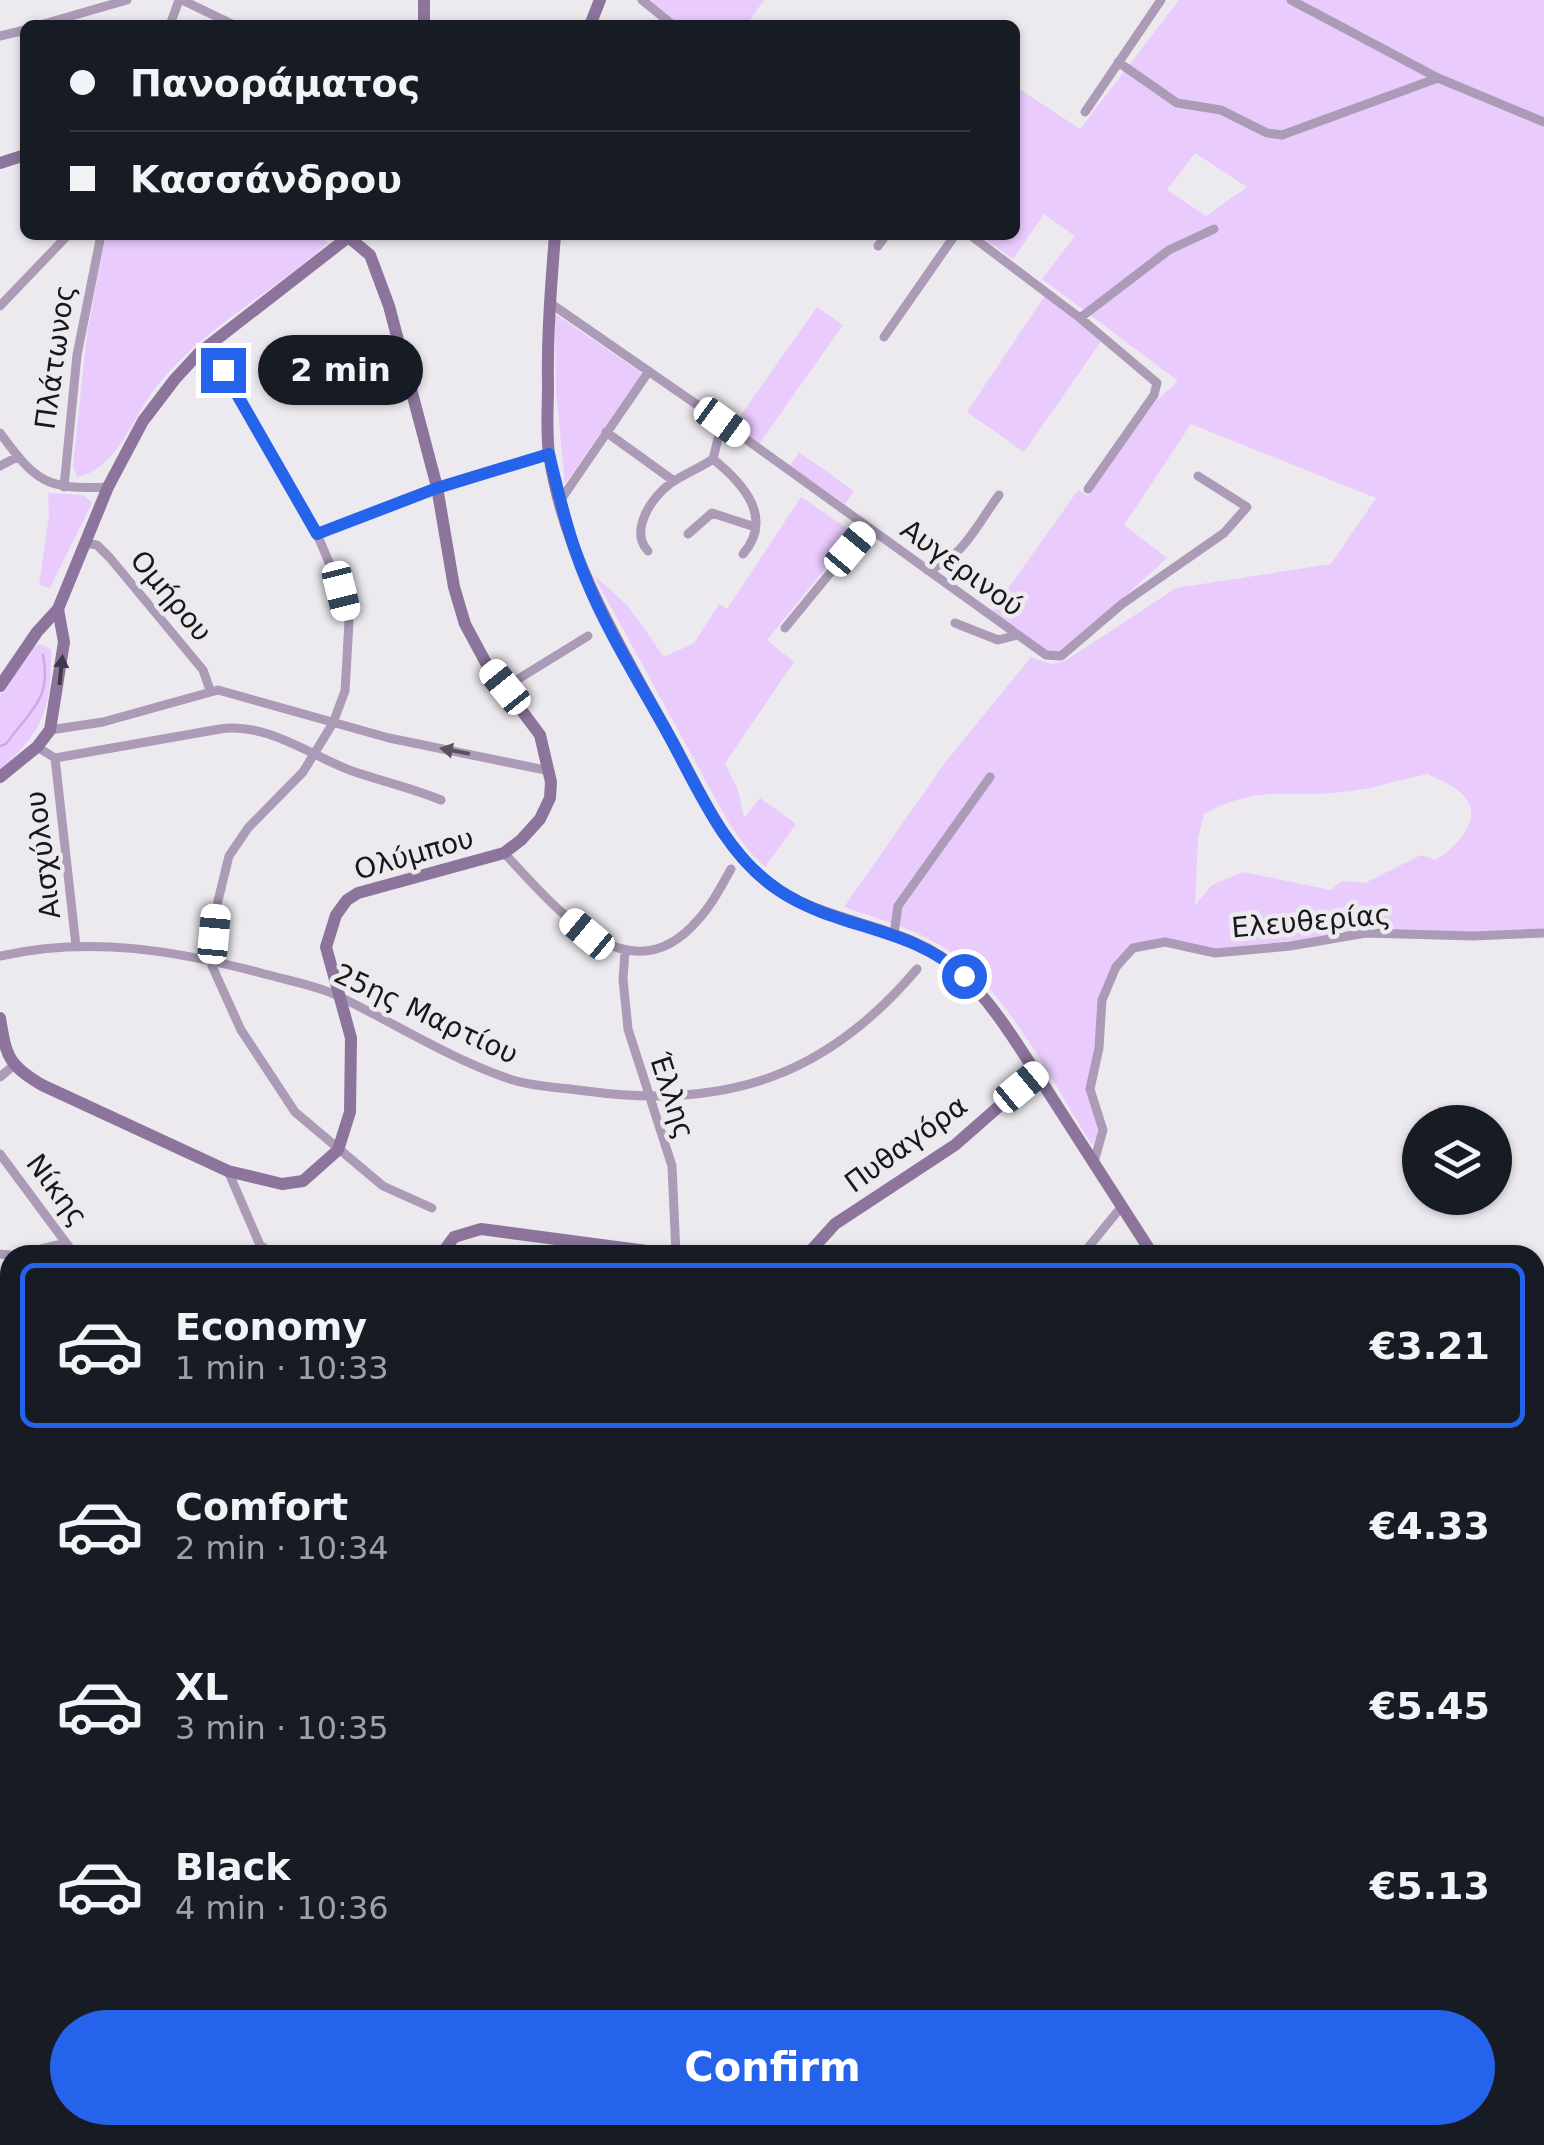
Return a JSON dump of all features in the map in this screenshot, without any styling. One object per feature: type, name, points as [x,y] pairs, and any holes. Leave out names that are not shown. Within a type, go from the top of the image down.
[{"type":"street","points":[[58,20],[128,0]]},
{"type":"street","points":[[181,0],[223,20]]},
{"type":"street","points":[[642,0],[666,20]]},
{"type":"street","points":[[1085,112],[1161,0]]},
{"type":"street","points":[[1291,0],[1438,78],[1544,122]]},
{"type":"street","points":[[1118,62],[1177,103],[1221,110],[1267,133],[1282,135],[1438,78]]},
{"type":"street","points":[[1080,318],[1169,250],[1214,230]]},
{"type":"street","points":[[0,306],[63,240]]},
{"type":"street","name":"Πλάτωνος","points":[[64,487],[77,355],[99,240]]},
{"type":"street","points":[[1,682],[58,610],[108,487],[150,411],[175,378],[206,346],[344,240]]},
{"type":"street","points":[[50,730],[103,722],[210,690],[389,738],[550,771],[542,738],[481,656],[465,624],[437,488],[385,292],[370,255],[353,240]]},
{"type":"street","points":[[555,240],[548,302],[549,454],[560,502],[584,576],[610,630],[712,814],[738,854],[768,883],[797,902],[894,934],[932,951],[964,976],[995,1013],[1147,1245]]},
{"type":"street","points":[[878,246],[882,240]]},
{"type":"street","points":[[884,337],[952,240]]},
{"type":"street","points":[[977,240],[1080,318],[1157,383],[1158,388],[1088,489]]},
{"type":"street","name":"Αυγερινού","points":[[548,302],[1046,655],[1061,656],[1122,604],[1233,525],[1246,507],[1198,476]]},
{"type":"street","points":[[206,346],[252,417],[317,534],[341,591],[348,622],[345,691],[333,723],[304,772],[248,828],[230,856],[216,909],[211,960],[240,1030],[287,1102],[383,1186],[432,1208]]},
{"type":"street","points":[[560,502],[649,371]]},
{"type":"street","points":[[648,551],[640,534],[658,494],[713,459],[722,422]]},
{"type":"street","points":[[0,432],[42,480],[64,487],[108,487]]},
{"type":"street","points":[[606,432],[674,481]]},
{"type":"street","points":[[317,534],[437,488],[549,454]]},
{"type":"street","points":[[0,466],[18,456]]},
{"type":"street","points":[[713,459],[732,474],[755,505],[758,521],[752,544],[743,554]]},
{"type":"street","points":[[928,570],[955,556],[999,495]]},
{"type":"street","points":[[688,534],[712,513],[756,526]]},
{"type":"street","points":[[785,628],[868,528]]},
{"type":"street","name":"Ομήρου","points":[[86,542],[100,548],[122,573],[203,670],[210,690]]},
{"type":"street","points":[[0,777],[37,748],[50,730],[64,642],[58,610]]},
{"type":"street","points":[[955,623],[998,640],[1017,635]]},
{"type":"street","points":[[505,687],[588,636]]},
{"type":"street","points":[[37,748],[55,758],[236,727],[267,733],[314,756],[441,800]]},
{"type":"street","name":"Αισχύλου","points":[[55,758],[76,946]]},
{"type":"street","name":"Ολύμπου","points":[[338,1150],[350,1112],[353,1071],[351,1038],[326,941],[332,921],[347,900],[366,890],[504,852],[526,836],[543,814],[550,792],[550,771]]},
{"type":"street","points":[[894,934],[898,906],[990,777]]},
{"type":"street","points":[[504,852],[573,922],[609,947],[625,952],[667,944],[696,924],[731,870]]},
{"type":"street","name":"Ελευθερίας","points":[[1094,1162],[1103,1130],[1090,1089],[1100,1048],[1102,1000],[1116,967],[1132,948],[1165,942],[1215,953],[1366,933],[1544,933]]},
{"type":"street","name":"25ης Μαρτίου","points":[[0,956],[76,946],[142,947],[211,960],[310,986],[506,1078],[649,1098],[736,1086],[793,1069],[859,1029],[917,969]]},
{"type":"street","name":"Έλλης","points":[[625,952],[623,979],[628,1030],[672,1166],[676,1245]]},
{"type":"street","points":[[0,1018],[10,1061],[42,1085],[228,1171],[271,1182],[303,1181],[338,1150]]},
{"type":"street","points":[[0,1077],[10,1061]]},
{"type":"street","name":"Πυθαγόρα","points":[[816,1245],[835,1224],[954,1144],[1036,1074]]},
{"type":"street","name":"Νίκης","points":[[0,1154],[65,1243]]},
{"type":"street","points":[[228,1171],[260,1245]]},
{"type":"street","points":[[1090,1245],[1122,1206]]},
{"type":"street","points":[[447,1245],[454,1236],[482,1230],[599,1245]]},
{"type":"street","points":[[56,1245],[65,1243]]},
{"type":"shaded area","points":[[647,0],[764,0],[750,20],[674,20]]},
{"type":"shaded area","points":[[1179,0],[1544,0],[1544,930],[1473,935],[1370,931],[1219,949],[1166,940],[1134,947],[1114,967],[1098,1028],[1090,1074],[1098,1134],[1092,1145],[1005,1008],[962,961],[916,933],[844,907],[944,764],[1031,657],[1052,664],[1065,661],[1176,588],[1331,564],[1376,498],[1191,424],[1124,525],[1167,558],[1059,656],[1047,655],[992,611],[1078,490],[1088,496],[1155,402],[1178,381],[1042,279],[1075,236],[1044,214],[1013,259],[986,240],[1020,240],[1020,89],[1080,129]],"holes":[[[1195,153],[1247,187],[1206,216],[1167,190]],[[1428,774],[1451,786],[1469,804],[1470,823],[1459,841],[1435,860],[1421,855],[1365,883],[1342,881],[1331,890],[1243,872],[1212,885],[1195,905],[1198,838],[1204,814],[1223,805],[1257,795],[1354,791]]]},
{"type":"shaded area","points":[[105,240],[328,243],[195,346],[156,387],[114,453],[91,472],[77,477],[73,466],[87,334]]},
{"type":"shaded area","points":[[1046,294],[1102,340],[1024,452],[967,412]]},
{"type":"shaded area","points":[[817,307],[843,325],[759,444],[734,425]]},
{"type":"shaded area","points":[[555,314],[642,373],[565,484],[556,393]]},
{"type":"shaded area","points":[[799,452],[854,491],[845,504],[790,466]]},
{"type":"shaded area","points":[[48,493],[83,495],[92,503],[50,588],[39,585],[49,515]]},
{"type":"shaded area","points":[[801,497],[854,533],[767,640],[794,662],[725,763],[738,790],[744,818],[760,798],[796,824],[765,867],[727,820],[593,574],[628,606],[664,657],[694,643],[719,604],[727,609]]},
{"type":"shaded area","points":[[40,644],[51,649],[47,702],[27,743],[0,769],[0,695],[30,649]]},
{"type":"waterway","points":[[0,746],[6,744],[42,694],[43,655]]},
{"type":"route","points":[[223,370],[317,534],[437,488],[549,454],[584,576],[610,630],[738,854],[768,883],[797,902],[915,942],[964,976]]}]
